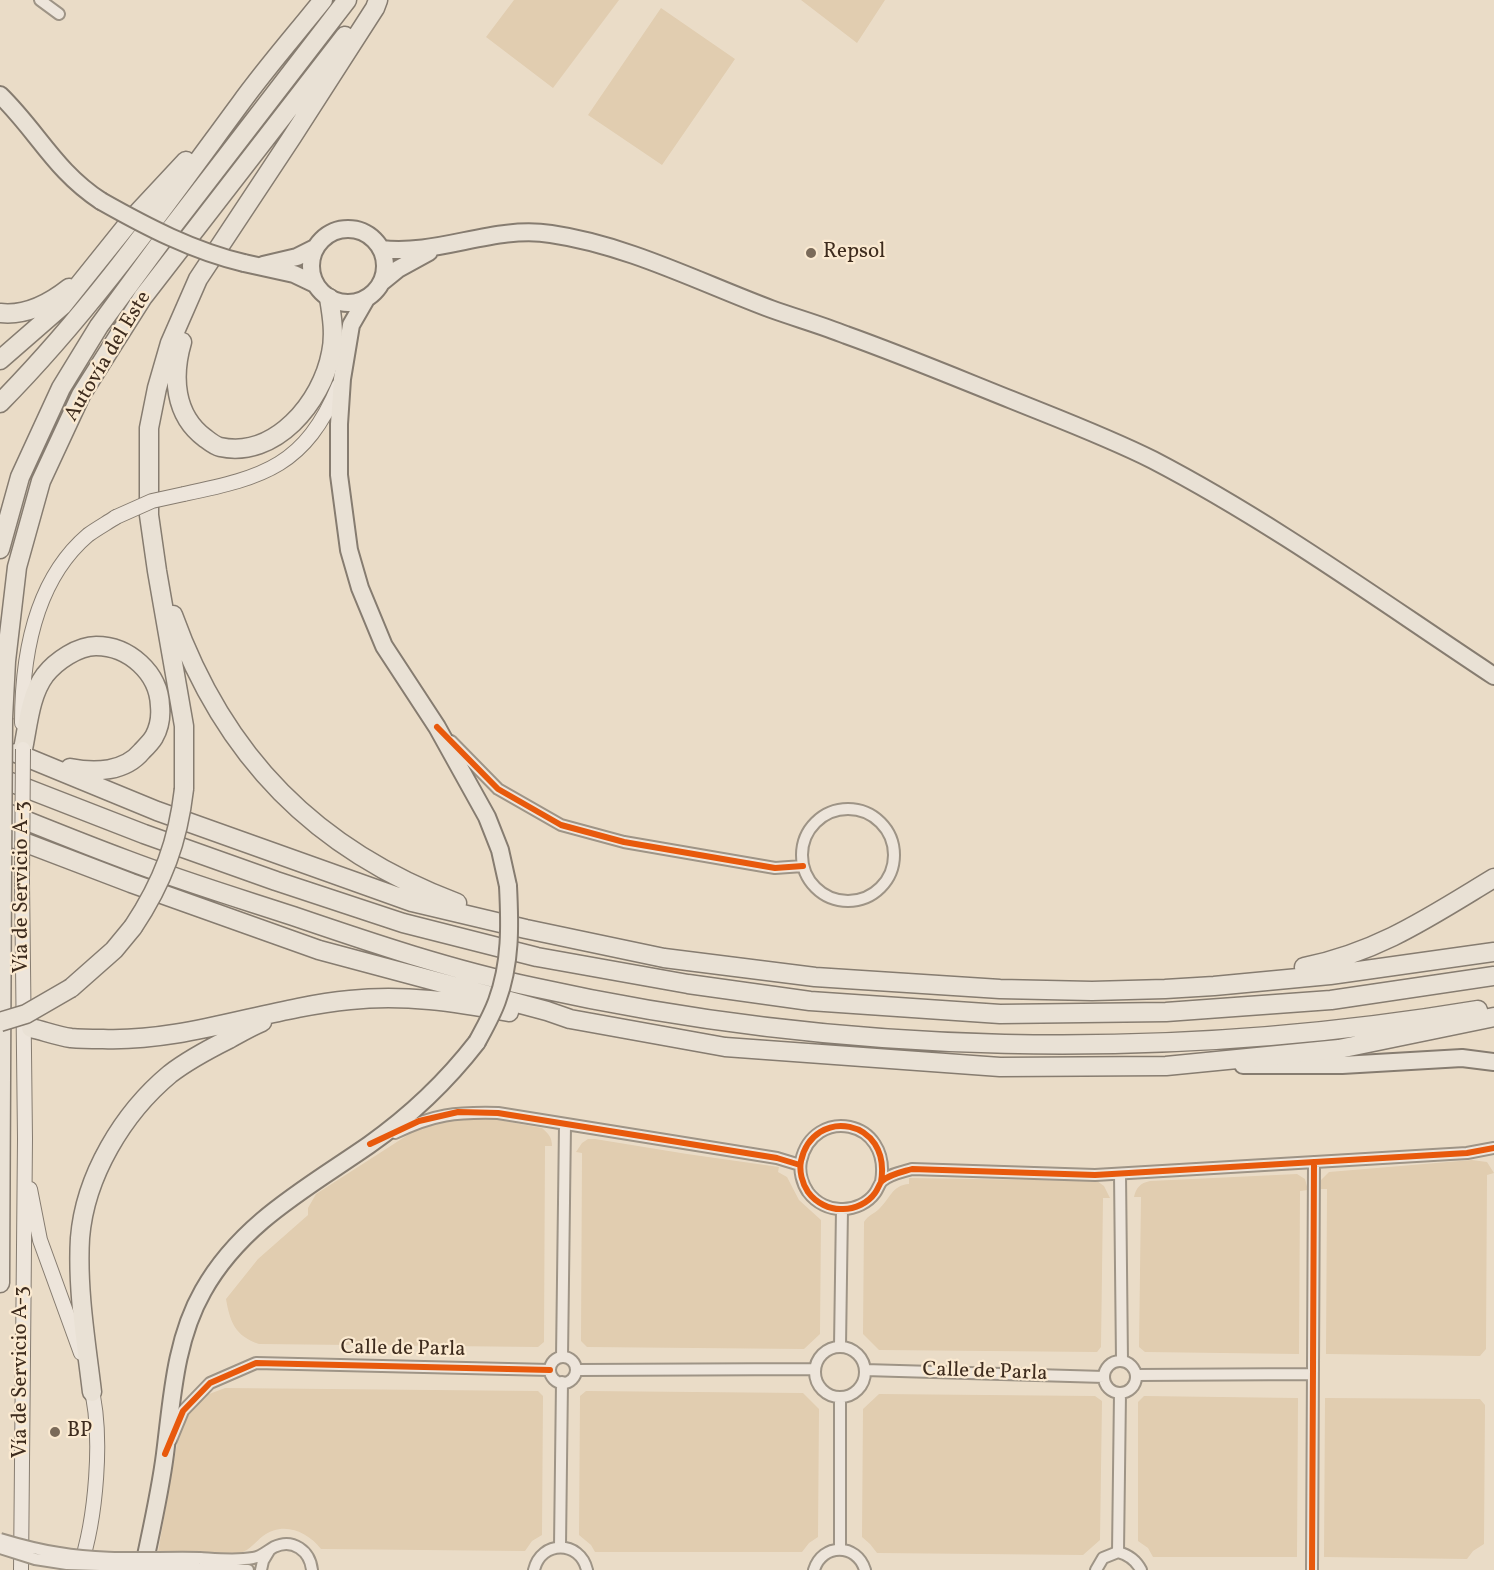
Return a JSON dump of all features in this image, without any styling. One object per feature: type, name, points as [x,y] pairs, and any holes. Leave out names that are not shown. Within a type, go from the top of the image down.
[{"type":"highway","points":[[0,403],[82,314],[206,153],[241,103],[323,0]]},
{"type":"highway","name":"Autovía del Este","points":[[0,549],[20,477],[62,388],[99,326],[347,0]]},
{"type":"highway","name":"Autovía del Este","points":[[0,1283],[3,717],[6,661],[17,567],[41,481],[81,395],[143,297],[372,0]]},
{"type":"highway","points":[[0,1022],[26,1014],[71,988],[114,950],[133,927],[157,888],[166,867],[179,824],[184,789],[184,726],[149,515],[149,428],[157,388],[170,343],[198,279],[292,137],[378,0]]},
{"type":"highway","points":[[0,360],[50,319],[131,220],[241,103]]},
{"type":"highway","points":[[250,200],[188,323],[176,361],[178,400],[186,418],[198,433],[218,447],[237,448],[260,444],[281,434],[301,414],[320,388],[332,353],[333,322],[328,298]]},
{"type":"highway","points":[[0,313],[33,309],[57,297],[89,272]]},
{"type":"highway","points":[[157,571],[181,638],[212,703],[244,750],[273,785],[348,850],[406,883],[526,930]]},
{"type":"highway","points":[[94,646],[116,649],[135,659],[150,674],[160,696],[160,716],[155,736],[137,758],[114,769],[93,772],[13,750],[45,675],[67,655],[94,646]]},
{"type":"highway","points":[[13,750],[157,811],[412,902]]},
{"type":"highway","points":[[0,778],[144,834],[403,923],[537,957],[688,984],[810,1001],[1000,1014],[1142,1013],[1331,1000],[1494,976]]},
{"type":"highway","points":[[0,810],[129,861],[390,948],[532,987],[684,1016],[808,1032],[1001,1045],[1166,1043],[1334,1029],[1494,1008]]},
{"type":"highway","points":[[0,834],[319,950],[570,1019],[725,1047],[1000,1067],[1166,1066],[1339,1049],[1494,1017]]},
{"type":"highway","points":[[144,834],[297,879],[412,902],[526,930],[664,958],[815,977],[1000,989],[1092,991],[1165,989],[1330,975],[1494,952]]},
{"type":"highway","points":[[129,861],[212,903],[319,950]]},
{"type":"highway","points":[[1092,991],[1244,977],[1327,963],[1387,941],[1494,878]]},
{"type":"highway","points":[[1214,986],[1329,986],[1456,982]]},
{"type":"highway","points":[[31,1028],[72,1038],[127,1040],[190,1032],[261,1015],[350,1000],[407,997],[464,1004],[548,1020],[570,1019]]},
{"type":"highway","points":[[92,1392],[79,1273],[81,1236],[88,1197],[105,1157],[128,1116],[170,1074],[202,1053],[248,1029],[297,1010]]},
{"type":"main road","points":[[0,95],[15,110],[51,158],[82,189],[139,223],[180,242],[215,256],[294,274],[315,284],[328,298],[339,303],[352,304],[366,299],[382,282],[417,257],[441,246]]},
{"type":"main road","points":[[251,264],[297,257],[315,248],[328,234],[346,229],[363,232],[374,239],[381,249],[385,260],[382,282]]},
{"type":"main road","points":[[381,249],[408,251],[477,238],[528,232],[583,240],[643,259],[761,305],[846,334],[1069,422],[1149,458],[1221,496],[1494,676]]},
{"type":"main road","points":[[315,248],[311,273],[315,284]]},
{"type":"main road","points":[[143,1570],[158,1498],[172,1389],[185,1334],[202,1291],[232,1248],[287,1199],[370,1144],[427,1099],[454,1072],[477,1042],[497,1001],[507,965],[510,926],[508,886],[500,849],[487,817],[437,727],[384,646],[360,588],[349,550],[339,475],[342,379],[351,325],[366,299]]},
{"type":"main road","name":"Vía de Servicio A-3","points":[[21,1570],[24,1139],[22,880],[13,750],[30,636],[42,599],[53,577],[69,555],[89,535],[116,518],[152,501],[250,478],[274,468],[295,453],[314,433],[328,411],[342,379]]},
{"type":"main road","points":[[1166,1066],[1342,1065],[1462,1058],[1494,1062]]},
{"type":"main road","points":[[24,1139],[34,1215],[40,1240],[80,1347],[92,1392],[97,1443],[95,1493],[84,1556],[79,1570]]},
{"type":"street","points":[[40,0],[59,14]]},
{"type":"street","points":[[437,727],[498,789],[561,825],[624,842],[775,868],[803,866]]},
{"type":"street","points":[[842,808],[858,809],[872,815],[884,825],[892,838],[895,854],[887,881],[867,897],[855,901],[829,897],[817,889],[803,866],[802,850],[810,829],[827,813],[842,808]]},
{"type":"street","points":[[370,1144],[419,1121],[458,1112],[498,1113],[777,1158],[800,1165]]},
{"type":"street","points":[[562,1357],[565,1125]]},
{"type":"street","points":[[835,1126],[849,1127],[863,1132],[874,1141],[881,1153],[884,1167],[881,1182],[866,1202],[855,1208],[829,1207],[817,1201],[807,1191],[801,1178],[800,1165],[804,1151],[811,1139],[835,1126]]},
{"type":"street","points":[[881,1182],[912,1169],[1095,1175],[1467,1153],[1494,1148]]},
{"type":"street","points":[[1312,1570],[1314,1162]]},
{"type":"street","points":[[1120,1174],[1122,1361]]},
{"type":"street","points":[[840,1346],[842,1209]]},
{"type":"street","points":[[840,1346],[854,1350],[864,1362],[865,1378],[856,1392],[840,1398],[824,1392],[818,1385],[814,1369],[820,1355],[832,1347],[840,1346]]},
{"type":"street","points":[[562,1357],[571,1359],[576,1370],[572,1378],[562,1382],[554,1379],[550,1370],[554,1360],[562,1357]]},
{"type":"street","points":[[1122,1361],[1133,1368],[1136,1381],[1130,1390],[1120,1393],[1109,1389],[1104,1377],[1110,1366],[1122,1361]]},
{"type":"street","name":"Calle de Parla","points":[[165,1454],[183,1411],[210,1383],[256,1363],[550,1370]]},
{"type":"street","points":[[576,1370],[814,1369]]},
{"type":"street","name":"Calle de Parla","points":[[865,1370],[1104,1377]]},
{"type":"street","points":[[1136,1376],[1313,1374]]},
{"type":"street","points":[[560,1546],[562,1382]]},
{"type":"street","points":[[1118,1552],[1120,1393]]},
{"type":"street","points":[[840,1398],[840,1549]]},
{"type":"street","points":[[0,1539],[61,1554],[200,1563],[248,1570]]},
{"type":"street","points":[[0,1548],[35,1559],[67,1564],[200,1563],[256,1558],[274,1547],[288,1544],[296,1546],[308,1556],[312,1570]]},
{"type":"street","points":[[534,1570],[542,1554],[550,1548],[560,1546],[577,1552],[585,1562],[587,1570]]},
{"type":"street","points":[[261,1570],[265,1556],[274,1547]]},
{"type":"street","points":[[814,1570],[820,1558],[826,1553],[840,1549],[854,1553],[860,1558],[865,1570]]},
{"type":"street","points":[[1096,1570],[1103,1558],[1118,1552],[1131,1557],[1138,1563],[1141,1570]]},
{"type":"shaded area","points":[[514,0],[619,0],[553,88],[486,37]]},
{"type":"shaded area","points":[[801,0],[885,0],[857,43]]},
{"type":"shaded area","points":[[661,8],[735,59],[662,165],[588,115]]},
{"type":"shaded area","points":[[468,1117],[488,1118],[542,1128],[551,1138],[552,1146],[545,1146],[544,1342],[538,1347],[259,1344],[239,1332],[229,1315],[226,1299],[258,1259],[308,1215],[308,1208],[316,1194],[417,1129],[433,1123]]},
{"type":"shaded area","points":[[588,1139],[779,1167],[778,1172],[787,1177],[799,1200],[821,1220],[820,1334],[804,1349],[587,1347],[581,1341],[582,1153],[576,1152]]},
{"type":"shaded area","points":[[1472,1160],[1487,1162],[1494,1173],[1487,1175],[1486,1349],[1480,1356],[1326,1354],[1327,1189],[1320,1189],[1321,1180],[1329,1172]]},
{"type":"shaded area","points":[[1297,1174],[1305,1179],[1308,1190],[1300,1191],[1299,1354],[1145,1352],[1139,1347],[1141,1197],[1134,1197],[1139,1186],[1150,1181]]},
{"type":"shaded area","points":[[909,1178],[1097,1181],[1104,1186],[1110,1198],[1103,1198],[1101,1347],[1097,1352],[879,1350],[863,1334],[864,1222],[883,1205],[895,1190],[909,1184]]},
{"type":"shaded area","points":[[225,1388],[538,1391],[543,1396],[542,1535],[532,1541],[525,1551],[321,1549],[302,1533],[279,1529],[263,1536],[248,1550],[241,1553],[158,1552],[179,1432],[188,1411],[204,1396]]},
{"type":"shaded area","points":[[586,1391],[803,1393],[819,1409],[818,1537],[802,1552],[595,1552],[591,1545],[579,1535],[580,1396]]},
{"type":"shaded area","points":[[879,1394],[1095,1396],[1102,1401],[1100,1540],[1083,1555],[877,1553],[862,1537],[863,1409]]},
{"type":"shaded area","points":[[1144,1396],[1298,1398],[1297,1557],[1153,1557],[1148,1548],[1138,1541],[1138,1402]]},
{"type":"shaded area","points":[[1325,1398],[1480,1399],[1485,1405],[1484,1544],[1473,1551],[1467,1559],[1324,1557]]},
{"type":"cycle path","points":[[437,727],[498,789],[561,825],[624,842],[775,868],[803,866]]},
{"type":"cycle path","points":[[370,1144],[419,1121],[458,1112],[498,1113],[777,1158],[800,1165]]},
{"type":"cycle path","points":[[881,1182],[881,1160],[875,1144],[864,1133],[850,1127],[834,1127],[820,1132],[808,1143],[800,1169],[806,1188],[819,1202],[838,1209],[857,1207],[872,1197],[885,1179],[912,1169],[1095,1175],[1467,1153],[1494,1148]]},
{"type":"cycle path","points":[[1312,1570],[1314,1162]]},
{"type":"cycle path","points":[[165,1454],[183,1411],[210,1383],[256,1363],[550,1370]]},
{"type":"place","name":"Repsol","points":[[811,253]]},
{"type":"place","name":"BP","points":[[55,1432]]}]
